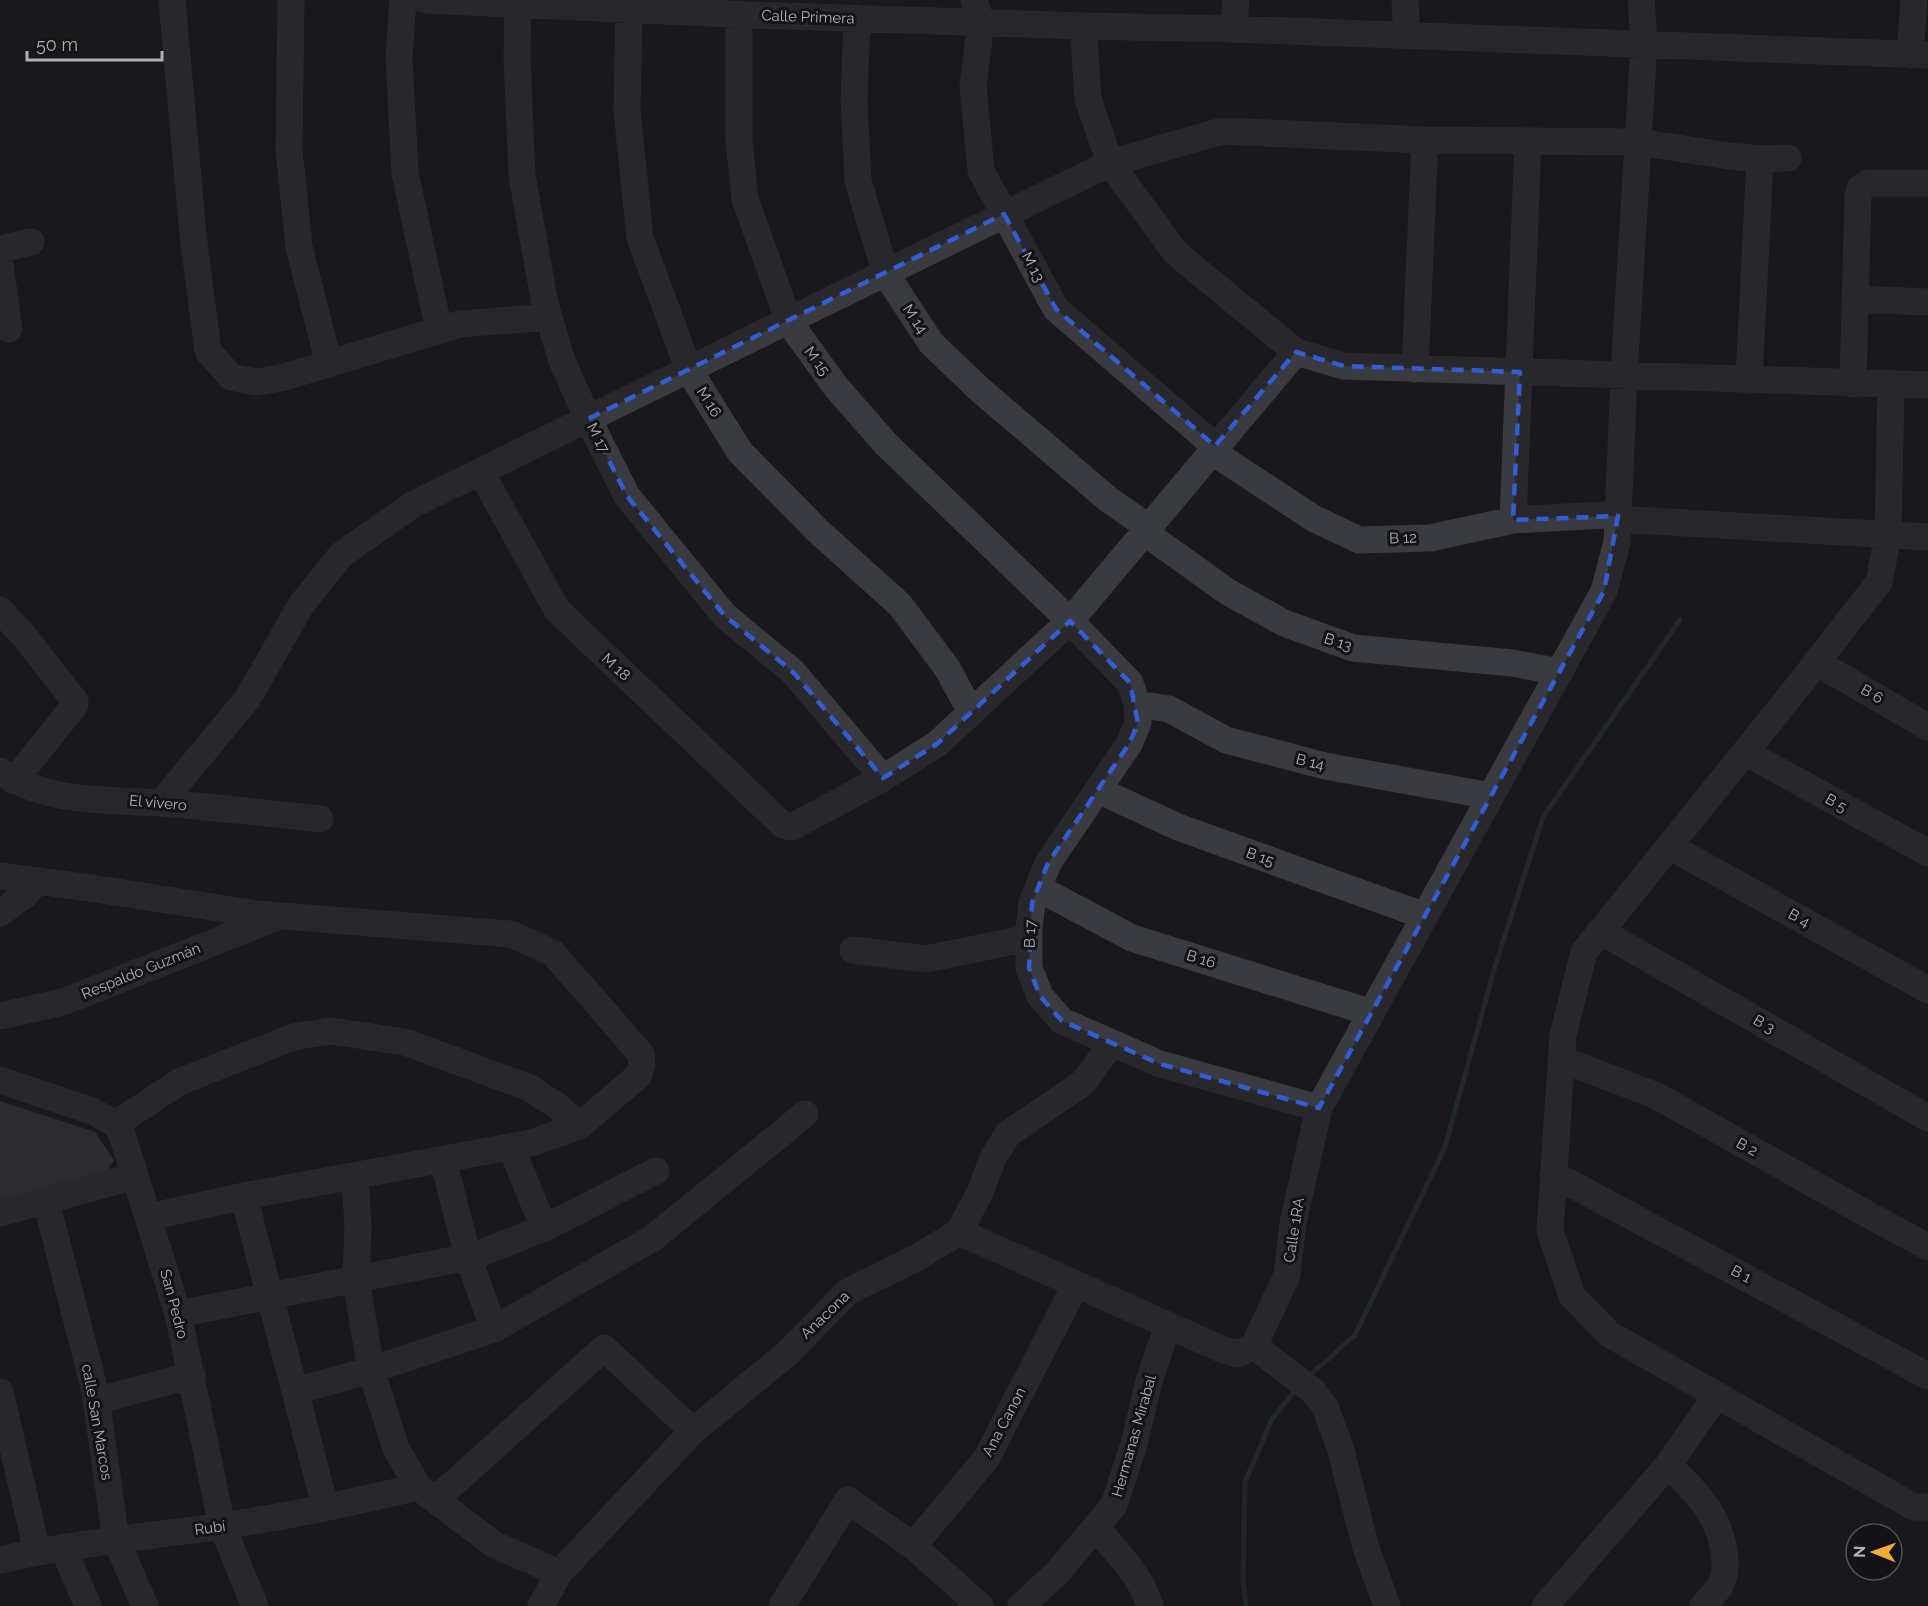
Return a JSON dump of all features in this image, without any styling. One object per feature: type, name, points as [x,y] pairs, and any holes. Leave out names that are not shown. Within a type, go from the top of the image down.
[{"type":"street","points":[[172,0],[193,235],[208,351],[231,377],[256,382],[281,378],[460,324],[549,316]]},
{"type":"street","points":[[291,0],[289,150],[299,247],[329,364]]},
{"type":"street","points":[[403,0],[399,57],[405,173],[439,331]]},
{"type":"street","name":"Calle Primera","points":[[425,0],[629,9],[734,8],[857,18],[978,11],[1083,26],[1644,43],[1919,55]]},
{"type":"street","points":[[1234,29],[1236,0]]},
{"type":"street","points":[[1405,0],[1407,35]]},
{"type":"street","name":"Calle 1RA","points":[[1254,1346],[1287,1275],[1293,1223],[1318,1108],[1604,591],[1617,542],[1624,375],[1644,43],[1641,0]]},
{"type":"street","points":[[1914,0],[1919,55]]},
{"type":"street","name":"M 17","points":[[523,3],[517,58],[522,176],[549,316],[562,361],[588,419],[627,496],[725,616],[793,672],[883,778]]},
{"type":"street","name":"M 15","points":[[734,8],[739,140],[745,199],[789,322],[837,387],[886,444],[1070,621]]},
{"type":"street","name":"M 16","points":[[629,9],[627,111],[640,238],[689,370],[740,452],[818,531],[900,605],[947,668],[971,712]]},
{"type":"street","name":"M 13","points":[[978,11],[973,86],[981,171],[1004,214],[1056,309],[1213,449]]},
{"type":"street","name":"M 14","points":[[857,18],[854,101],[858,181],[886,274],[931,343],[979,389],[1146,530]]},
{"type":"street","points":[[1083,26],[1088,99],[1110,163],[1176,253],[1296,352],[1344,366],[1928,385]]},
{"type":"street","points":[[161,803],[248,698],[301,605],[341,555],[412,505],[1110,163],[1222,130],[1425,140],[1638,142],[1701,153],[1760,159],[1788,158]]},
{"type":"street","points":[[1415,369],[1425,140]]},
{"type":"street","points":[[1513,520],[1528,142]]},
{"type":"street","points":[[1749,380],[1760,159]]},
{"type":"street","points":[[1853,384],[1860,188],[1868,183],[1928,183]]},
{"type":"street","points":[[0,249],[31,242]]},
{"type":"street","points":[[0,265],[9,329]]},
{"type":"street","points":[[1856,299],[1928,302]]},
{"type":"street","points":[[883,778],[937,744],[1070,621],[1296,352]]},
{"type":"street","points":[[1891,385],[1888,535],[1879,582],[1584,952],[1563,1035],[1550,1231],[1572,1296],[1609,1334],[1914,1507],[1928,1507]]},
{"type":"street","name":"B 12","points":[[1213,449],[1313,518],[1359,540],[1430,538],[1513,520],[1603,515],[1618,518],[1928,537]]},
{"type":"street","name":"M 18","points":[[481,471],[556,610],[783,825],[792,827],[883,778]]},
{"type":"street","name":"B 13","points":[[1146,530],[1228,592],[1284,623],[1353,648],[1512,663],[1560,672]]},
{"type":"street","points":[[0,610],[24,636],[75,701],[75,705],[7,776]]},
{"type":"street","points":[[1070,621],[1130,683],[1137,704]]},
{"type":"street","name":"B 6","points":[[1816,662],[1928,727]]},
{"type":"street","name":"B 17","points":[[1137,704],[1138,723],[1129,744],[1048,863],[1032,903],[1029,968],[1040,996],[1062,1021],[1160,1064],[1318,1108]]},
{"type":"street","name":"B 14","points":[[1137,704],[1169,709],[1226,740],[1325,766],[1491,796]]},
{"type":"street","name":"B 5","points":[[1745,752],[1928,853]]},
{"type":"street","name":"El vivero","points":[[7,776],[36,791],[57,796],[161,803],[320,819]]},
{"type":"street","name":"B 15","points":[[1098,790],[1178,827],[1425,916]]},
{"type":"street","name":"B 4","points":[[1669,846],[1928,990]]},
{"type":"street","points":[[0,876],[280,916],[511,934],[553,953],[640,1054],[642,1064],[639,1075],[579,1126],[531,1143],[244,1196],[149,1217]]},
{"type":"street","points":[[0,913],[26,894],[37,881]]},
{"type":"street","name":"B 16","points":[[1038,888],[1132,938],[1372,1012]]},
{"type":"street","name":"Respaldo Guzmán","points":[[0,1016],[63,1002],[280,916]]},
{"type":"street","name":"B 3","points":[[1600,931],[1928,1118]]},
{"type":"street","points":[[853,950],[926,959],[1029,938]]},
{"type":"street","points":[[0,1080],[92,1111],[116,1124],[179,1082],[293,1037],[331,1031],[405,1042],[530,1088],[560,1108],[579,1126]]},
{"type":"street","points":[[1112,1043],[1084,1082],[1008,1134],[993,1158],[980,1192],[959,1232],[1221,1349],[1238,1354],[1254,1346],[1313,1391],[1325,1407],[1340,1447],[1366,1548],[1387,1606]]},
{"type":"street","name":"B 2","points":[[1561,1059],[1657,1096],[1928,1247]]},
{"type":"street","points":[[296,1391],[371,1370],[494,1329],[652,1239],[805,1114]]},
{"type":"street","name":"San Pedro","points":[[116,1124],[122,1134],[178,1314],[222,1526],[255,1606]]},
{"type":"street","points":[[511,1147],[544,1228]]},
{"type":"street","points":[[443,1160],[468,1257],[494,1329]]},
{"type":"street","points":[[178,1314],[269,1298],[468,1257],[544,1228],[656,1171]]},
{"type":"street","name":"B 1","points":[[1553,1174],[1928,1376]]},
{"type":"street","points":[[0,1213],[135,1176]]},
{"type":"street","points":[[355,1176],[358,1225],[356,1280],[371,1370],[396,1448],[427,1494],[495,1545],[559,1573]]},
{"type":"street","points":[[244,1196],[325,1508]]},
{"type":"street","name":"calle San Marcos","points":[[46,1201],[96,1401],[116,1540],[145,1606]]},
{"type":"street","name":"Anacona","points":[[540,1606],[559,1573],[693,1431],[789,1352],[847,1292],[918,1257],[959,1232]]},
{"type":"street","name":"Ana Canon","points":[[913,1546],[986,1460],[1076,1284]]},
{"type":"street","name":"Hermanas Mirabal","points":[[1021,1606],[1057,1573],[1114,1505],[1134,1444],[1149,1381],[1167,1325]]},
{"type":"street","points":[[427,1494],[604,1348],[693,1431]]},
{"type":"street","points":[[96,1401],[192,1375]]},
{"type":"street","points":[[0,1392],[37,1551]]},
{"type":"street","points":[[1545,1606],[1668,1464],[1718,1395]]},
{"type":"street","points":[[1668,1464],[1709,1511],[1721,1537],[1725,1555],[1721,1584],[1703,1606]]},
{"type":"street","name":"Rubí","points":[[0,1560],[37,1551],[222,1526],[325,1508],[427,1494]]},
{"type":"street","points":[[782,1606],[848,1500],[913,1546],[980,1606]]},
{"type":"street","points":[[1096,1527],[1146,1591],[1150,1606]]},
{"type":"street","points":[[63,1548],[88,1606]]},
{"type":"highlighted area","points":[[1004,214],[1056,309],[1215,446],[1296,352],[1344,366],[1520,372],[1513,520],[1618,516],[1604,591],[1319,1108],[1160,1064],[1062,1021],[1040,996],[1029,968],[1032,903],[1048,863],[1129,744],[1138,723],[1130,683],[1070,621],[937,744],[883,778],[793,672],[725,616],[627,496],[588,419]]},
{"type":"building","points":[[0,1101],[95,1132],[114,1160],[101,1180],[0,1201]]},
{"type":"waterway","points":[[1308,1377],[1355,1335],[1445,1147],[1494,970],[1543,817],[1680,620]]},
{"type":"waterway","points":[[1246,1606],[1243,1581],[1245,1482],[1272,1419],[1297,1388]]}]
